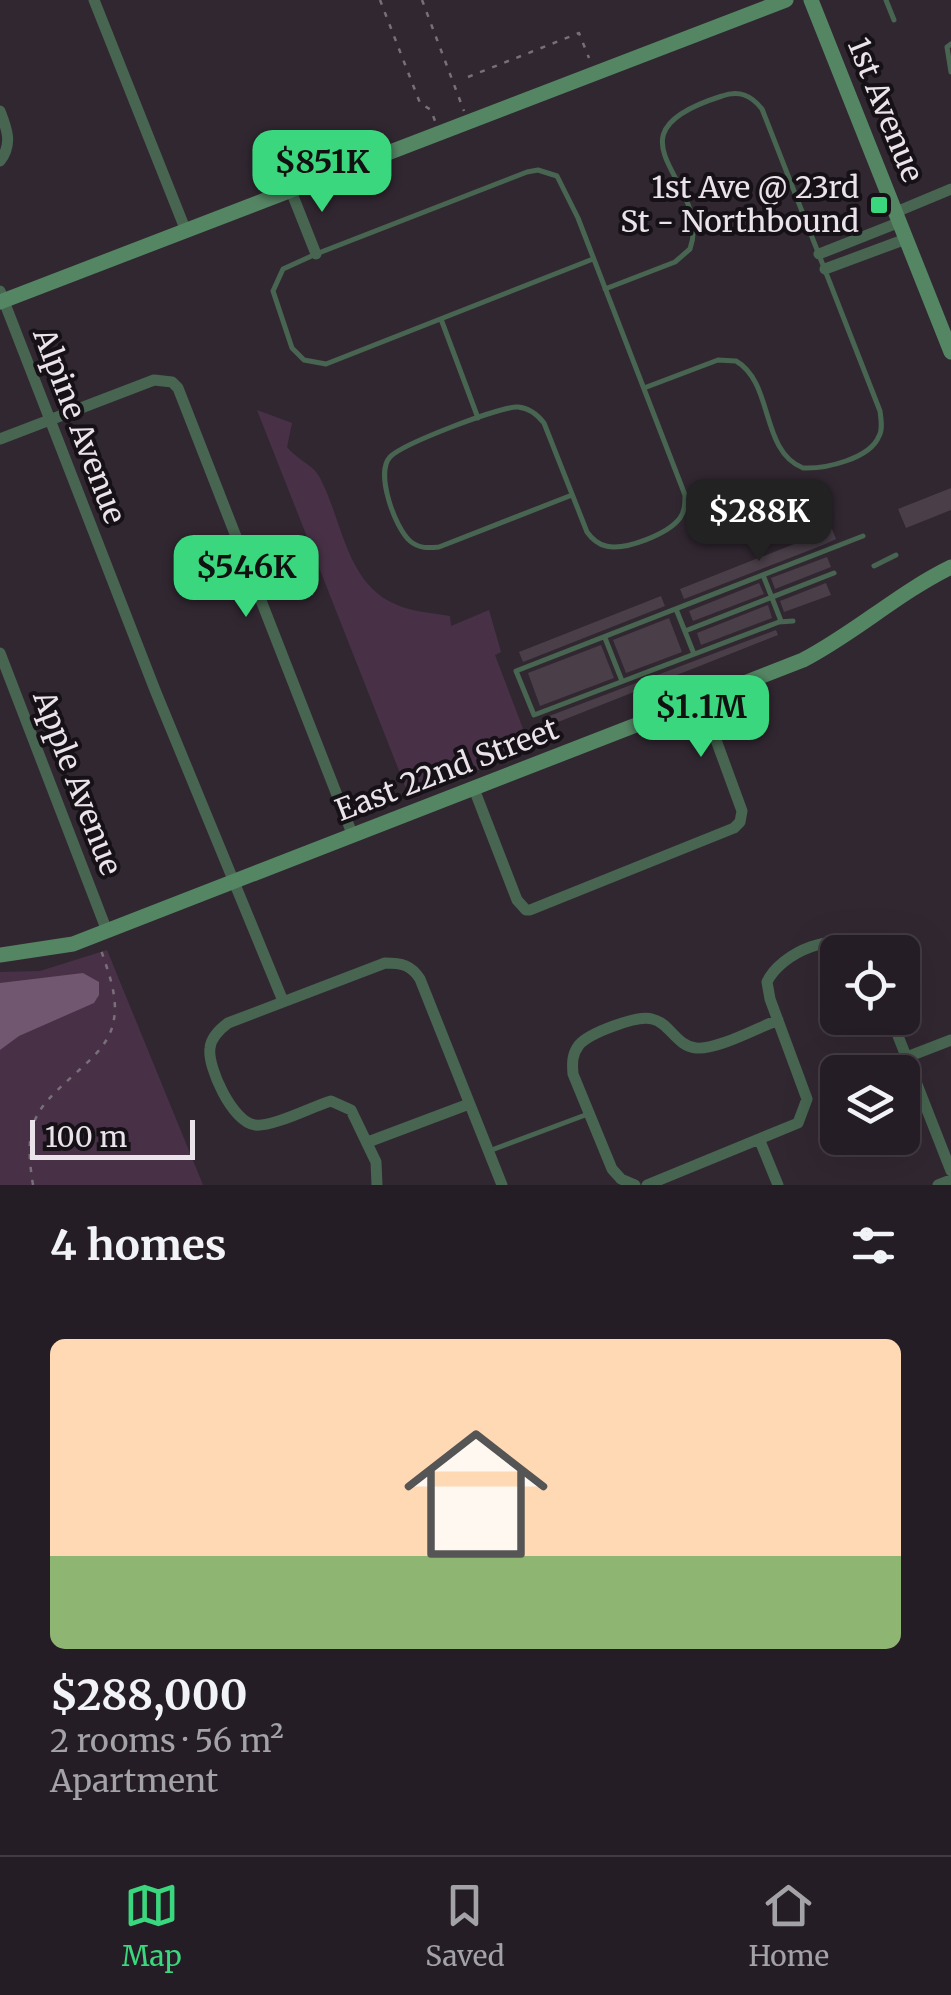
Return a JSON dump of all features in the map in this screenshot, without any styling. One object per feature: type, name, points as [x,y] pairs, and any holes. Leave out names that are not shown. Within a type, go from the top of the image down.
[{"type":"street","points":[[94,0],[186,231]]},
{"type":"street","points":[[1,298],[186,231],[786,0]]},
{"type":"street","name":"1st Avenue","points":[[811,0],[951,352]]},
{"type":"street","points":[[0,111],[9,137],[7,152],[0,161]]},
{"type":"street","points":[[819,254],[951,189]]},
{"type":"street","points":[[291,191],[316,254]]},
{"type":"street","points":[[826,270],[906,239]]},
{"type":"street","name":"Alpine Avenue","points":[[1,298],[154,690],[282,1001]]},
{"type":"street","points":[[0,440],[154,380],[172,382],[178,388],[353,836]]},
{"type":"street","name":"East 22nd Street","points":[[0,956],[40,952],[102,933],[701,700],[826,648],[912,588],[951,567]]},
{"type":"street","name":"Apple Avenue","points":[[0,653],[102,933]]},
{"type":"street","points":[[474,789],[522,908],[530,910],[734,828],[742,810],[701,700]]},
{"type":"street","points":[[647,1185],[798,1123],[807,1102],[767,982],[779,964],[820,947]]},
{"type":"street","points":[[376,1185],[376,1162],[351,1110],[334,1102],[260,1126],[241,1120],[233,1112],[209,1052],[215,1035],[228,1023],[386,963],[408,965],[420,979],[502,1185]]},
{"type":"street","points":[[635,1185],[620,1179],[612,1170],[588,1114],[572,1066],[575,1052],[586,1039],[646,1018],[662,1022],[683,1044],[700,1048],[778,1020]]},
{"type":"street","points":[[914,1055],[951,1040]]},
{"type":"street","points":[[920,1090],[951,1170]]},
{"type":"street","points":[[368,1142],[470,1104]]},
{"type":"street","points":[[760,1141],[778,1185]]},
{"type":"street","points":[[938,1185],[951,1180]]},
{"type":"lane","points":[[886,0],[894,20]]},
{"type":"lane","points":[[951,44],[947,47],[951,72]]},
{"type":"lane","points":[[605,289],[676,262],[690,249],[693,223],[663,148],[664,130],[682,110],[726,94],[742,94],[762,109],[880,411],[880,434],[866,450],[818,468],[796,466],[782,451],[752,375],[736,361],[718,360],[644,388]]},
{"type":"lane","points":[[572,496],[440,547],[419,547],[408,539],[384,484],[387,461],[402,448],[514,407],[538,415],[572,496],[586,532],[607,547],[621,546],[664,530],[682,514],[685,495],[644,388],[593,259],[559,179],[551,173],[534,170],[316,254],[283,269],[273,291],[292,348],[304,360],[326,364],[593,259]]},
{"type":"lane","points":[[441,319],[478,418]]},
{"type":"lane","points":[[794,621],[781,622],[534,715],[516,671],[863,536]]},
{"type":"lane","points":[[874,566],[896,556]]},
{"type":"lane","points":[[684,630],[834,574]]},
{"type":"lane","points":[[763,575],[781,622]]},
{"type":"lane","points":[[676,609],[694,654]]},
{"type":"lane","points":[[604,636],[622,682]]},
{"type":"lane","points":[[489,1151],[588,1114]]},
{"type":"path","points":[[380,0],[420,102],[430,110],[435,123]]},
{"type":"path","points":[[422,0],[464,111]]},
{"type":"path","points":[[468,76],[579,33],[590,58]]},
{"type":"path","points":[[34,1185],[29,1142],[35,1117],[43,1103],[104,1045],[114,1018],[102,933]]},
{"type":"shaded area","points":[[257,410],[292,423],[287,447],[317,473],[356,567],[380,595],[416,611],[450,616],[451,626],[489,610],[501,652],[495,655],[531,750],[409,796]]},
{"type":"shaded area","points":[[107,950],[203,1185],[0,1185],[0,972],[40,971]]},
{"type":"shaded area","points":[[83,973],[99,982],[99,995],[94,1003],[19,1036],[0,1050],[0,983]]},
{"type":"building","points":[[951,488],[951,510],[906,528],[898,509]]},
{"type":"building","points":[[832,529],[836,539],[684,599],[680,589]]},
{"type":"building","points":[[827,557],[831,567],[775,589],[771,578]]},
{"type":"building","points":[[759,583],[764,594],[693,621],[689,611]]},
{"type":"building","points":[[826,583],[831,595],[784,612],[780,601]]},
{"type":"building","points":[[661,596],[665,606],[523,662],[519,652]]},
{"type":"building","points":[[768,605],[772,618],[701,645],[697,633]]},
{"type":"building","points":[[669,618],[682,652],[626,673],[613,640]]},
{"type":"building","points":[[776,630],[778,635],[548,726],[544,718]]},
{"type":"building","points":[[601,645],[614,678],[540,706],[528,673]]},
{"type":"place","name":"1st Ave @ 23rd St - Northbound","points":[[879,205]]}]
